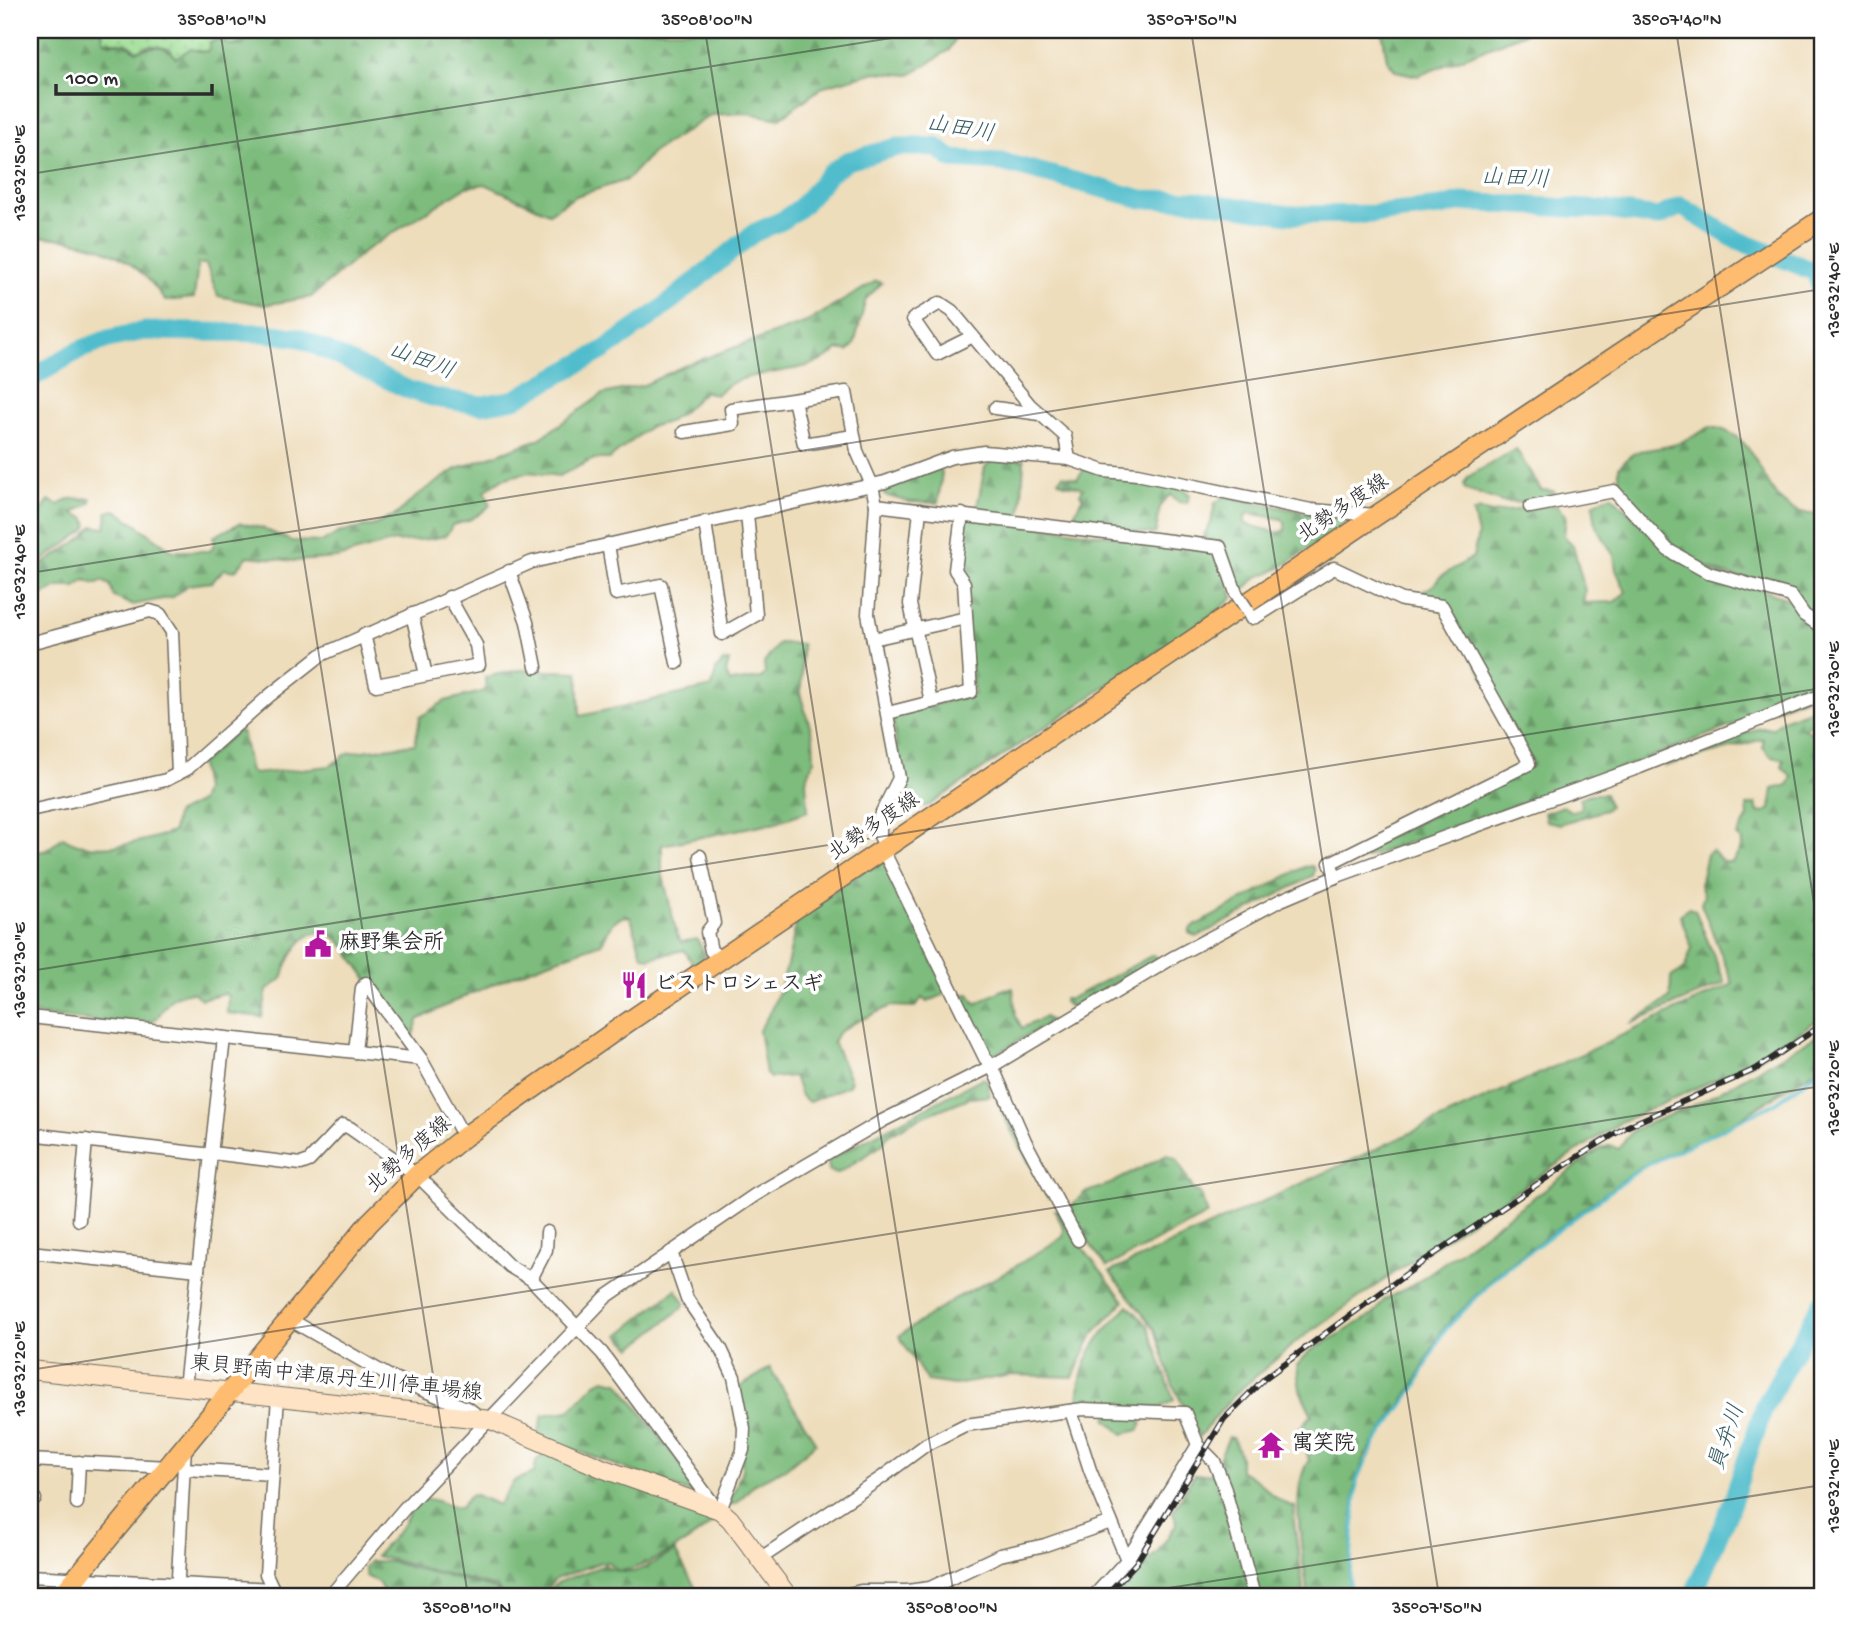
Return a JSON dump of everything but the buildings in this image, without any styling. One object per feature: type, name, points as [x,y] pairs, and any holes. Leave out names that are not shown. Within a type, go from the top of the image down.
[{"type":"main road","name":"北勢多度線","points":[[61,1596],[176,1468],[185,1446],[369,1223],[416,1175],[464,1137],[722,958],[1377,515],[1822,219]]},
{"type":"main road","name":"東貝野南中津原丹生川停車場線","points":[[30,1370],[487,1420],[604,1469],[718,1510]]},
{"type":"main road","points":[[718,1510],[761,1558],[788,1596]]},
{"type":"street","points":[[973,336],[937,354],[913,319],[940,303],[952,310],[1041,415],[1065,436],[1069,459]]},
{"type":"street","points":[[684,432],[733,424],[731,410],[846,392],[853,436],[877,505],[867,602],[899,778],[880,816],[880,835],[985,1058],[992,1066],[1025,1141],[1078,1240]]},
{"type":"street","points":[[794,400],[804,444],[853,436]]},
{"type":"street","points":[[995,408],[1041,415]]},
{"type":"street","points":[[30,810],[166,780],[178,774],[311,662],[364,634],[532,562],[872,485],[952,457],[984,452],[1069,459],[1110,472],[1138,474],[1311,510],[1377,515]]},
{"type":"street","points":[[1530,507],[1614,491],[1668,550],[1709,573],[1791,596],[1804,615],[1822,627]]},
{"type":"street","points":[[877,505],[1220,547],[1236,593],[1251,618],[1334,568],[1402,600],[1442,606],[1530,764],[1330,863],[1336,877]]},
{"type":"street","points":[[920,510],[910,604],[931,702]]},
{"type":"street","points":[[705,522],[722,634],[756,615],[747,513]]},
{"type":"street","points":[[888,713],[971,692],[964,583],[955,570],[962,514]]},
{"type":"street","points":[[608,544],[616,594],[661,585],[677,663]]},
{"type":"street","points":[[509,571],[527,622],[536,667]]},
{"type":"street","points":[[364,634],[376,685],[479,665],[476,645],[449,597]]},
{"type":"street","points":[[30,643],[150,611],[160,614],[172,632],[178,774]]},
{"type":"street","points":[[412,614],[426,675]]},
{"type":"street","points":[[873,639],[966,618]]},
{"type":"street","points":[[330,1596],[404,1508],[606,1297],[812,1161],[992,1066],[1174,957],[1281,900],[1336,877],[1640,767],[1822,695]]},
{"type":"street","points":[[700,856],[714,923],[707,932],[711,951],[722,958]]},
{"type":"street","points":[[355,1052],[362,988],[366,983],[421,1059],[464,1137]]},
{"type":"street","points":[[30,1017],[421,1059]]},
{"type":"street","points":[[185,1387],[224,1038]]},
{"type":"street","points":[[30,1134],[301,1164],[309,1161],[343,1125],[416,1175],[509,1266],[531,1279],[577,1325],[602,1353],[718,1510]]},
{"type":"street","points":[[79,1220],[86,1140]]},
{"type":"street","points":[[531,1279],[547,1250],[547,1232]]},
{"type":"street","points":[[30,1252],[198,1270]]},
{"type":"street","points":[[671,1252],[687,1299],[709,1329],[734,1377],[744,1428],[743,1450],[718,1510]]},
{"type":"street","points":[[289,1319],[390,1376],[469,1409],[487,1420]]},
{"type":"street","points":[[277,1592],[266,1574],[278,1397]]},
{"type":"street","points":[[1071,1410],[1081,1445],[1126,1560]]},
{"type":"street","points":[[761,1558],[881,1478],[926,1444],[965,1425],[1071,1410],[1185,1413],[1198,1445],[1214,1461],[1224,1486],[1254,1596]]},
{"type":"street","points":[[1094,1596],[1126,1560],[1198,1445]]},
{"type":"street","points":[[30,1460],[272,1474]]},
{"type":"street","points":[[77,1503],[79,1462]]},
{"type":"street","points":[[176,1468],[177,1590]]},
{"type":"street","points":[[841,1596],[861,1591],[930,1588],[1000,1555],[1045,1545],[1111,1522]]},
{"type":"street","points":[[30,1576],[77,1578],[177,1590],[277,1592]]},
{"type":"green space","points":[[37,30],[102,31],[103,40],[110,43],[126,43],[136,51],[162,47],[176,58],[190,49],[204,52],[209,50],[210,42],[220,40],[230,45],[239,44],[246,41],[247,30],[960,30],[949,50],[910,75],[876,72],[824,86],[779,119],[747,113],[711,115],[652,153],[627,180],[576,196],[549,213],[485,184],[466,187],[366,250],[311,297],[264,305],[218,296],[206,264],[198,264],[194,298],[165,301],[138,270],[107,251],[71,240],[30,236],[30,36]]},
{"type":"green space","points":[[95,30],[247,30],[246,41],[239,44],[230,45],[220,40],[210,42],[209,50],[204,52],[190,49],[176,58],[170,49],[150,45],[136,51],[131,45],[103,40],[102,32]]},
{"type":"green space","points":[[1382,30],[1532,30],[1418,76],[1396,71],[1387,60]]},
{"type":"green space","points":[[876,281],[882,283],[866,299],[854,345],[848,351],[838,349],[825,359],[810,365],[743,379],[728,385],[716,395],[705,391],[682,413],[668,422],[649,427],[609,459],[594,459],[559,476],[529,472],[502,479],[485,491],[490,505],[486,509],[473,518],[452,525],[443,536],[394,541],[337,558],[295,561],[248,556],[235,571],[224,569],[212,582],[188,585],[173,597],[132,605],[114,597],[110,585],[102,581],[95,584],[85,580],[75,587],[59,587],[30,600],[30,573],[83,537],[93,526],[105,528],[107,512],[116,510],[173,551],[210,551],[215,543],[213,537],[240,523],[262,528],[291,541],[323,542],[338,533],[375,525],[396,515],[419,494],[457,469],[539,439],[603,394],[644,385],[688,364],[807,322]]},
{"type":"green space","points":[[1710,427],[1730,433],[1745,444],[1773,491],[1784,504],[1800,512],[1822,514],[1822,612],[1810,613],[1787,591],[1776,586],[1728,575],[1700,564],[1675,547],[1653,527],[1619,488],[1619,467],[1631,455],[1642,450],[1680,443]]},
{"type":"green space","points":[[1516,449],[1541,490],[1554,491],[1552,498],[1532,503],[1502,502],[1465,489],[1464,484],[1468,477]]},
{"type":"green space","points":[[994,458],[1024,460],[1021,512],[1017,517],[976,512],[985,467]]},
{"type":"green space","points":[[937,467],[942,472],[938,503],[909,502],[884,495],[884,488]]},
{"type":"green space","points":[[1084,469],[1184,489],[1190,495],[1187,503],[1179,502],[1171,495],[1162,503],[1155,534],[1081,526],[1075,512],[1083,497],[1080,494],[1083,489],[1058,480],[1063,475],[1077,479]]},
{"type":"green space","points":[[1611,495],[1678,560],[1791,600],[1811,626],[1814,647],[1822,655],[1822,691],[1637,762],[1345,865],[1340,861],[1533,765],[1443,604],[1410,598],[1433,586],[1440,577],[1473,557],[1478,535],[1473,513],[1480,510],[1492,513],[1555,505],[1566,516],[1564,536],[1573,545],[1585,591],[1583,603],[1614,602],[1626,592],[1616,570],[1614,556],[1596,526],[1593,504]]},
{"type":"green space","points":[[1225,496],[1339,519],[1344,521],[1344,525],[1278,569],[1257,577],[1243,591],[1238,590],[1226,552],[1206,541],[1204,535],[1211,523],[1215,503]],"holes":[[[1249,513],[1282,519],[1285,531],[1279,533],[1245,524],[1245,517]]]},
{"type":"green space","points":[[91,498],[91,503],[72,513],[85,518],[88,525],[84,531],[30,569],[30,540],[42,535],[45,528],[39,525],[30,527],[30,515],[42,511],[49,500],[58,505],[69,499]]},
{"type":"green space","points":[[965,516],[1216,550],[1233,597],[1219,610],[928,806],[922,806],[913,799],[903,779],[893,719],[895,715],[974,694],[959,568]]},
{"type":"green space","points":[[779,643],[802,644],[801,697],[813,736],[814,760],[806,781],[808,811],[776,822],[662,845],[662,872],[677,935],[681,942],[697,939],[706,956],[693,964],[684,950],[649,958],[642,955],[631,918],[627,916],[613,922],[602,943],[508,978],[440,1008],[418,1020],[413,1035],[406,1034],[344,946],[333,936],[323,932],[313,933],[297,947],[282,979],[267,990],[262,1017],[227,1013],[228,996],[224,993],[201,999],[193,992],[174,997],[157,1018],[140,1026],[30,1014],[30,900],[34,889],[30,854],[47,850],[63,837],[74,843],[102,847],[132,843],[173,832],[176,814],[200,802],[204,790],[200,764],[236,732],[241,731],[250,771],[254,774],[330,766],[348,753],[415,744],[420,717],[445,701],[486,690],[485,677],[519,670],[578,672],[580,716],[712,687],[716,670],[723,662],[729,661],[726,673],[730,682],[761,678],[765,674],[764,663]]},
{"type":"green space","points":[[1822,705],[1822,723],[1807,725],[1804,729],[1822,737],[1814,753],[1822,759],[1822,1017],[1754,1062],[1621,1122],[1417,1257],[1296,1342],[1234,1395],[1199,1437],[1172,1383],[1155,1330],[1110,1272],[1733,984],[1701,904],[1704,896],[1700,885],[1707,854],[1712,850],[1723,862],[1732,862],[1740,851],[1742,841],[1737,836],[1748,817],[1747,806],[1756,804],[1758,812],[1764,813],[1770,809],[1773,789],[1788,785],[1792,777],[1782,767],[1784,759],[1771,757],[1763,747],[1763,739],[1665,766],[1668,761],[1760,728],[1773,728],[1782,720]]},
{"type":"green space","points":[[1590,794],[1605,794],[1609,806],[1605,810],[1560,824],[1546,821],[1544,813],[1563,806],[1572,812],[1581,809],[1580,798]]},
{"type":"green space","points":[[882,858],[946,988],[945,994],[927,1002],[922,998],[915,1007],[891,1006],[838,1033],[833,1042],[851,1081],[848,1086],[809,1102],[801,1096],[794,1076],[770,1078],[766,1074],[759,1030],[779,990],[797,918]]},
{"type":"green space","points":[[1312,866],[1315,869],[1313,876],[1197,937],[1189,933],[1191,928],[1304,867]]},
{"type":"green space","points":[[1688,908],[1695,910],[1725,983],[1630,1024],[1670,998],[1671,977],[1684,969],[1692,948],[1680,915]]},
{"type":"green space","points":[[1153,955],[1157,957],[1156,960],[1070,1007],[1064,1002],[1064,999],[1070,999]]},
{"type":"green space","points":[[1013,988],[1016,1017],[1022,1028],[1045,1017],[1051,1022],[997,1053],[988,1053],[961,1000],[962,995],[969,994],[976,1004],[1004,989]]},
{"type":"green space","points":[[1822,1033],[1822,1066],[1730,1125],[1639,1168],[1498,1273],[1442,1330],[1413,1387],[1365,1456],[1355,1487],[1348,1596],[1308,1596],[1298,1506],[1299,1488],[1309,1460],[1300,1428],[1312,1415],[1300,1390],[1297,1365],[1309,1352],[1374,1314],[1384,1300],[1416,1283],[1600,1149],[1611,1145],[1618,1149],[1633,1130],[1701,1102]]},
{"type":"green space","points":[[982,1078],[987,1080],[990,1096],[969,1098],[919,1118],[887,1136],[882,1145],[840,1172],[835,1174],[829,1170],[828,1160]]},
{"type":"green space","points":[[1001,1095],[1049,1199],[1004,1117],[997,1098]]},
{"type":"green space","points":[[1167,1155],[1177,1159],[1194,1191],[1199,1192],[1208,1214],[1107,1267],[1074,1223],[1069,1209],[1084,1193],[1110,1184]]},
{"type":"green space","points":[[1055,1210],[1059,1210],[1075,1238],[1124,1301],[1093,1334],[1073,1377],[1011,1375],[955,1385],[927,1381],[899,1336],[954,1299],[1001,1275],[1063,1237],[1064,1229]]},
{"type":"green space","points":[[676,1289],[685,1303],[681,1309],[632,1348],[619,1335]]},
{"type":"green space","points":[[1128,1305],[1148,1326],[1174,1400],[1160,1408],[1078,1406],[1082,1374],[1091,1350]]},
{"type":"green space","points":[[770,1368],[816,1443],[785,1469],[754,1484],[737,1503],[729,1505],[742,1470],[740,1387]]},
{"type":"green space","points":[[604,1379],[618,1382],[707,1499],[538,1436],[543,1415],[569,1411],[596,1383]]},
{"type":"green space","points":[[1109,1414],[1140,1416],[1142,1423],[1139,1430],[1123,1434],[1106,1419]]},
{"type":"green space","points":[[1229,1437],[1233,1438],[1240,1456],[1240,1471],[1255,1479],[1279,1500],[1295,1507],[1294,1522],[1304,1596],[1256,1596],[1219,1459]]},
{"type":"green space","points":[[545,1453],[714,1514],[715,1520],[683,1544],[628,1570],[618,1571],[608,1562],[601,1562],[555,1579],[549,1587],[550,1596],[502,1596],[497,1587],[376,1556],[402,1526],[417,1502],[431,1499],[460,1508],[469,1496],[476,1495],[498,1505],[514,1481],[534,1473],[536,1461]]},
{"type":"green space","points":[[1214,1473],[1252,1596],[1116,1596],[1132,1573],[1158,1552],[1177,1523],[1173,1512],[1194,1475]]},
{"type":"green space","points":[[675,1551],[695,1587],[696,1596],[554,1596],[552,1588],[559,1582],[605,1565],[623,1572],[640,1570]]},
{"type":"green space","points":[[371,1561],[391,1562],[492,1588],[497,1590],[499,1596],[386,1596],[378,1582],[366,1576],[364,1568]]},
{"type":"waterway","name":"山田川","points":[[30,379],[77,351],[108,339],[144,331],[266,333],[300,338],[409,390],[435,398],[482,405],[515,399],[604,350],[655,314],[754,233],[783,220],[801,207],[829,174],[847,161],[897,147],[936,147],[952,159],[1002,162],[1142,199],[1193,200],[1289,215],[1374,214],[1441,207],[1461,202],[1607,210],[1658,217],[1681,206],[1733,238],[1815,272],[1822,291]]},
{"type":"waterway","points":[[1348,1596],[1357,1480],[1376,1442],[1415,1388],[1443,1332],[1498,1275],[1640,1169],[1774,1104],[1822,1069]]},
{"type":"waterway","name":"員弁川","points":[[1693,1596],[1730,1508],[1765,1405],[1822,1302]]},
{"type":"railway","points":[[1105,1596],[1136,1563],[1224,1419],[1265,1378],[1424,1261],[1582,1154],[1626,1127],[1756,1069],[1822,1025]]},
{"type":"place","name":"麻野集会所","points":[[318,944]]},
{"type":"place","name":"ビストロシェスギ","points":[[634,985]]},
{"type":"place","name":"寓笑院","points":[[1271,1445]]}]
